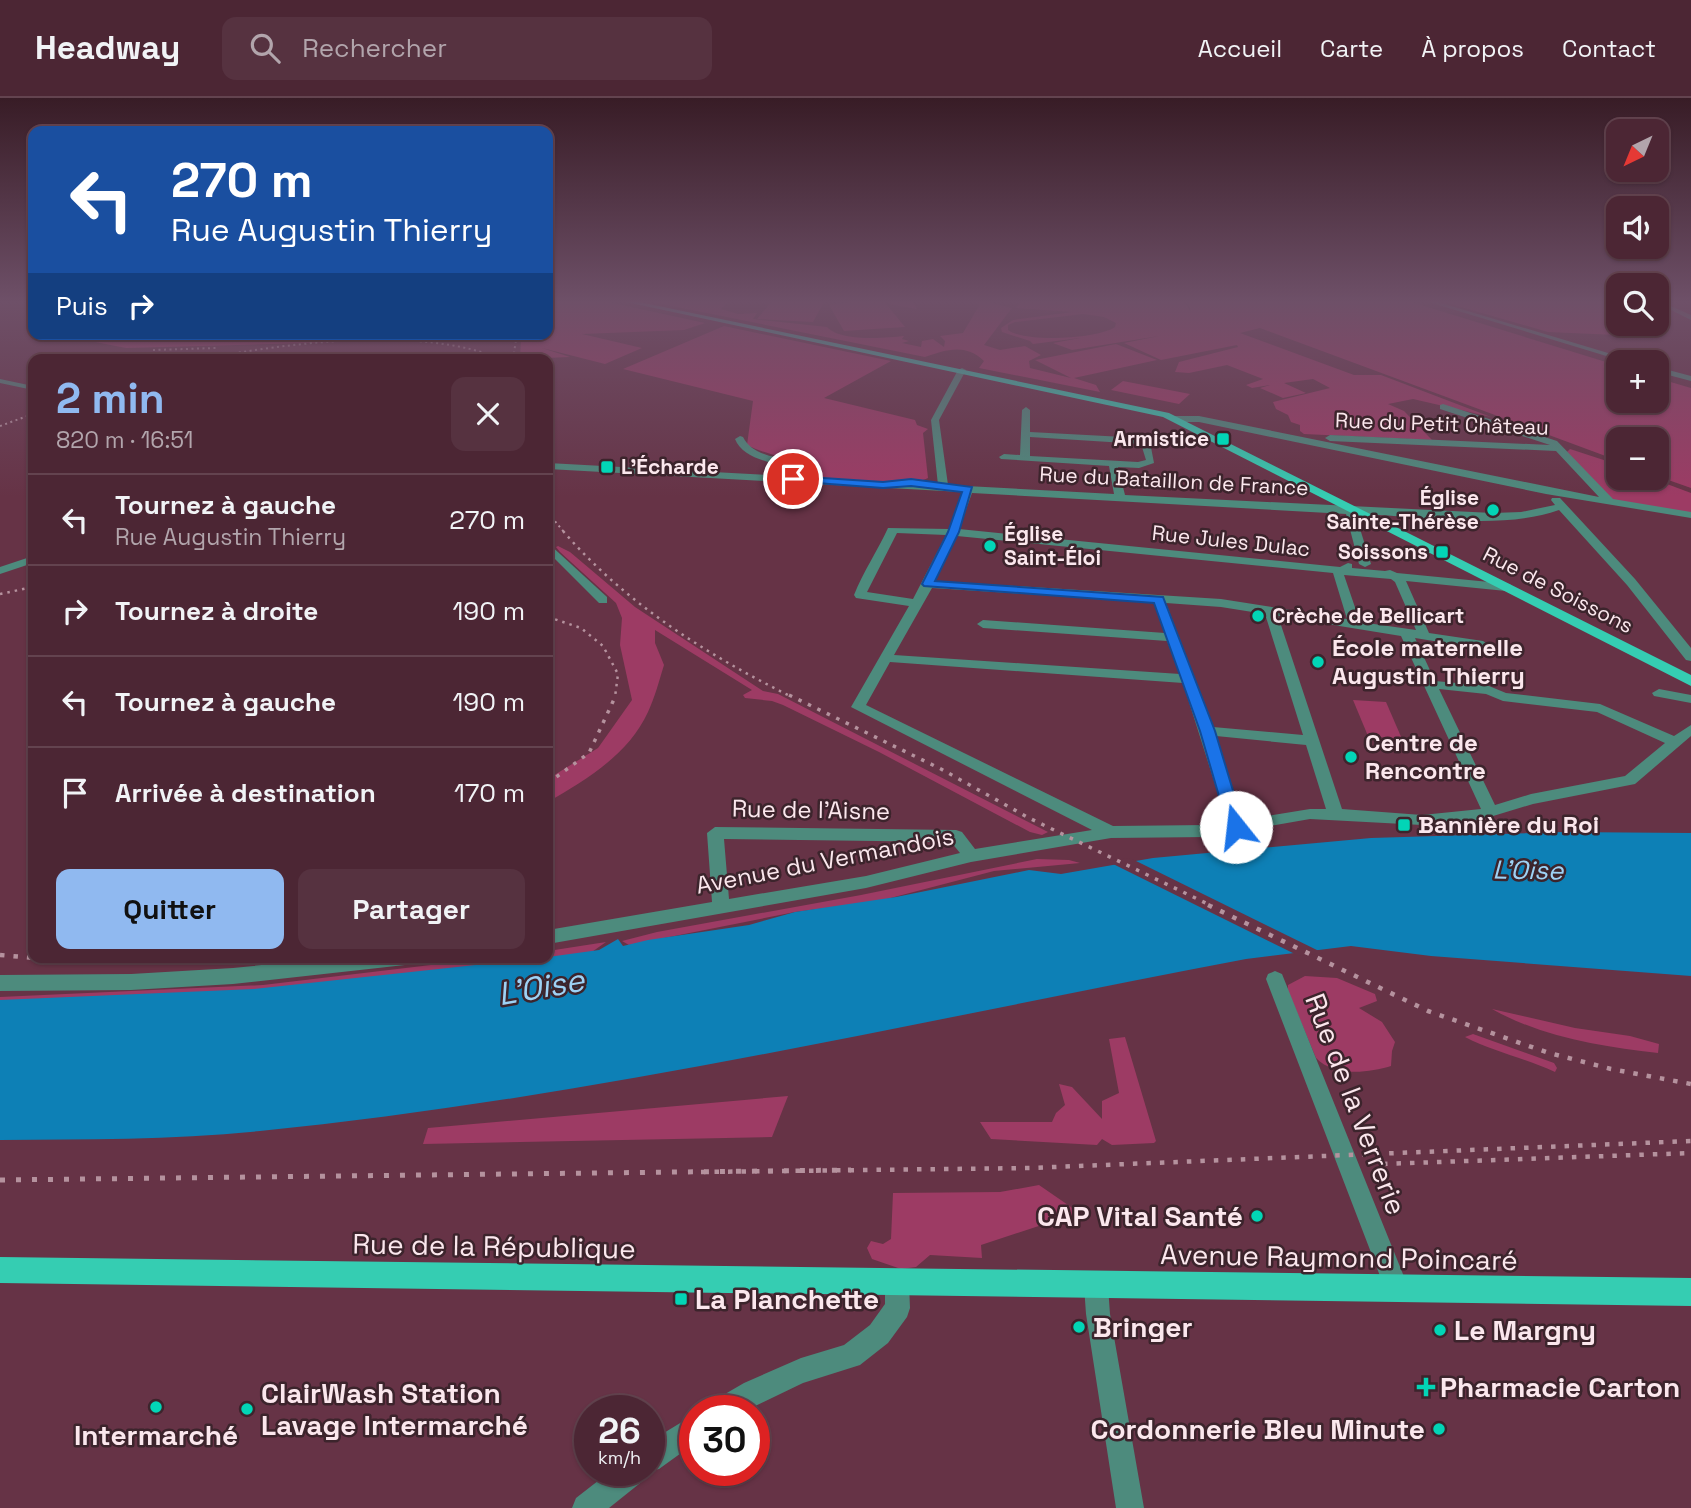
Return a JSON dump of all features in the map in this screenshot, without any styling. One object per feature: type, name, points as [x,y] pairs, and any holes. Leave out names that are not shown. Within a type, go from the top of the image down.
[{"type":"main road","name":"Rue de Soissons","points":[[942,366],[1142,408],[1179,421],[1690,681]]},
{"type":"main road","name":"Rue de la République","points":[[0,1270],[987,1285]]},
{"type":"main road","name":"Avenue Raymond Poincaré","points":[[987,1285],[1691,1292]]},
{"type":"street","points":[[947,487],[935,420],[962,370]]},
{"type":"street","points":[[1669,373],[1691,379]]},
{"type":"street","points":[[0,381],[28,387]]},
{"type":"street","name":"Rue du Petit Château","points":[[1443,407],[1547,440],[1558,448]]},
{"type":"street","points":[[1025,459],[1026,410]]},
{"type":"street","points":[[1179,421],[1203,420],[1546,491],[1691,515]]},
{"type":"street","points":[[1004,457],[1113,464],[1147,464],[1151,461],[1147,444],[1135,439],[1024,434]]},
{"type":"street","name":"Rue du Petit Château","points":[[1292,438],[1558,448]]},
{"type":"street","points":[[741,440],[743,447],[758,455],[807,468],[814,472],[812,480]]},
{"type":"street","points":[[1558,448],[1611,502]]},
{"type":"street","points":[[1113,464],[1120,497]]},
{"type":"street","name":"Rue du Bataillon de France","points":[[553,466],[1357,511],[1504,515],[1543,513],[1561,506]]},
{"type":"street","points":[[968,489],[953,532],[928,584],[858,705],[860,710],[1111,832]]},
{"type":"street","points":[[1546,491],[1631,582],[1691,657]]},
{"type":"street","points":[[1357,511],[1350,515],[1366,564]]},
{"type":"street","name":"Rue Jules Dulac","points":[[915,603],[860,595],[888,546],[892,530],[953,532],[1506,587]]},
{"type":"street","points":[[553,551],[603,600]]},
{"type":"street","points":[[0,571],[28,561]]},
{"type":"street","points":[[1355,625],[1338,574],[1339,570],[1349,566],[1366,564],[1398,576],[1424,635]]},
{"type":"street","points":[[928,584],[1221,603],[1483,645]]},
{"type":"street","points":[[1159,600],[1207,731],[1236,827]]},
{"type":"street","points":[[1270,611],[1336,814]]},
{"type":"street","points":[[983,624],[1171,637]]},
{"type":"street","points":[[1406,632],[1484,801],[1492,812]]},
{"type":"street","points":[[885,658],[1187,680]]},
{"type":"street","points":[[1429,684],[1489,690],[1503,697],[1600,708],[1675,742]]},
{"type":"street","points":[[1659,693],[1691,699]]},
{"type":"street","name":"Avenue du Vermandois","points":[[553,936],[866,882],[971,856],[1111,832],[1208,831],[1302,815],[1336,814],[1422,820],[1492,812],[1531,799],[1630,780],[1691,729]]},
{"type":"street","points":[[1207,731],[1314,741]]},
{"type":"street","name":"Rue de l'Aisne","points":[[721,907],[715,833],[956,836],[971,856]]},
{"type":"street","points":[[0,983],[131,982],[233,976],[357,963]]},
{"type":"street","name":"Rue de la Verrerie","points":[[1275,979],[1397,1289]]},
{"type":"street","points":[[747,1395],[801,1371],[851,1356],[879,1334],[898,1308],[898,1284]]},
{"type":"street","points":[[1096,1286],[1098,1314],[1130,1508]]},
{"type":"street","points":[[586,1508],[614,1486]]},
{"type":"shaded area","points":[[631,366],[882,366],[824,398],[915,420],[917,425],[928,429],[923,433],[928,478],[892,483],[822,478],[810,467],[747,445],[753,401],[623,369]]},
{"type":"shaded area","points":[[981,366],[1030,366],[1071,378],[1047,366],[1130,366],[1074,378],[1096,385],[1100,392],[979,368]]},
{"type":"shaded area","points":[[1177,366],[1223,366],[1189,373],[1175,372]]},
{"type":"shaded area","points":[[1229,366],[1329,366],[1354,375],[1381,375],[1491,417],[1413,399],[1388,404],[1404,411],[1432,440],[1304,434],[1300,431],[1300,425],[1291,422],[1288,415],[1276,409],[1273,402],[1330,388],[1313,379],[1284,383],[1306,393],[1283,398],[1260,388],[1270,385],[1252,388],[1246,385],[1263,379]]},
{"type":"shaded area","points":[[1362,366],[1606,366],[1606,413],[1669,413],[1669,382],[1691,388],[1691,488],[1669,480],[1669,427],[1606,427],[1606,456]]},
{"type":"shaded area","points":[[1123,381],[1190,394],[1179,404],[1111,390]]},
{"type":"shaded area","points":[[1570,449],[1606,461],[1606,490],[1669,490],[1669,485],[1691,493],[1691,513],[1613,500],[1566,453]]},
{"type":"shaded area","points":[[556,547],[570,552],[635,607],[763,691],[778,694],[1048,832],[1042,835],[1030,832],[783,705],[745,698],[743,695],[752,690],[655,630],[655,643],[664,665],[653,701],[640,727],[630,741],[605,764],[553,799],[553,776],[598,748],[632,700],[620,645],[622,618],[616,603]]},
{"type":"shaded area","points":[[1353,700],[1386,702],[1402,739],[1368,736]]},
{"type":"shaded area","points":[[1037,859],[1080,863],[994,871],[879,901],[795,912],[629,945],[622,941],[657,932],[861,895]]},
{"type":"shaded area","points":[[606,942],[589,954],[553,958],[553,950]]},
{"type":"shaded area","points":[[448,963],[517,963],[356,983],[0,1006],[0,997],[263,985]]},
{"type":"shaded area","points":[[1305,976],[1337,978],[1375,994],[1377,1001],[1359,1008],[1382,1022],[1395,1042],[1391,1066],[1362,1072],[1342,1071],[1323,1064],[1316,1058],[1288,991],[1288,985]]},
{"type":"shaded area","points":[[1492,1009],[1575,1028],[1630,1036],[1659,1044],[1658,1053],[1615,1048],[1552,1034]]},
{"type":"shaded area","points":[[1473,1034],[1554,1063],[1557,1068],[1555,1072],[1465,1037]]},
{"type":"shaded area","points":[[1125,1037],[1156,1141],[1154,1143],[1112,1145],[1102,1139],[1097,1145],[991,1139],[980,1122],[1052,1122],[1056,1113],[1065,1105],[1059,1084],[1072,1087],[1102,1119],[1102,1101],[1119,1093],[1109,1039]]},
{"type":"shaded area","points":[[788,1096],[772,1137],[423,1144],[428,1128]]},
{"type":"shaded area","points":[[1039,1185],[1084,1216],[1054,1221],[981,1245],[982,1258],[930,1255],[916,1267],[901,1269],[872,1259],[867,1248],[871,1241],[883,1244],[891,1239],[893,1193],[1000,1192]]},
{"type":"water","name":"L'Oise","points":[[1563,832],[1691,833],[1691,976],[1431,956],[1351,946],[1246,959],[754,1056],[508,1099],[384,1117],[195,1136],[0,1140],[0,1000],[254,989],[493,963],[553,963],[553,956],[599,950],[618,939],[623,946],[749,925],[795,912],[896,897],[1029,870],[1061,874],[1153,858],[1371,838]]},
{"type":"pier","points":[[1130,858],[1323,953],[1299,956],[1107,861]]},
{"type":"railway","points":[[0,426],[28,416]]},
{"type":"railway","points":[[553,519],[564,532]]},
{"type":"railway","points":[[563,531],[587,557],[640,604],[699,645],[792,697]]},
{"type":"railway","points":[[0,594],[28,588]]},
{"type":"railway","points":[[553,619],[581,628],[603,646],[618,674],[615,697]]},
{"type":"railway","points":[[553,779],[589,753],[616,695]]},
{"type":"railway","points":[[789,695],[941,769],[1029,818],[1212,906]]},
{"type":"railway","points":[[1208,905],[1428,1011],[1549,1053],[1611,1069],[1691,1084]]},
{"type":"railway","points":[[0,955],[28,957]]},
{"type":"railway","points":[[701,1172],[1030,1168],[1691,1141]]},
{"type":"railway","points":[[1383,1164],[1691,1153]]},
{"type":"railway","points":[[0,1180],[851,1170]]},
{"type":"place","name":"Armistice","points":[[1223,439]]},
{"type":"place","name":"L'Écharde","points":[[607,467]]},
{"type":"place","name":"Église Sainte-Thérèse","points":[[1493,510]]},
{"type":"place","name":"Église Saint-Éloi","points":[[990,546]]},
{"type":"place","name":"Soissons","points":[[1442,552]]},
{"type":"place","name":"Crèche de Bellicart","points":[[1258,616]]},
{"type":"place","name":"École maternelle Augustin Thierry","points":[[1318,662]]},
{"type":"place","name":"Centre de Rencontre","points":[[1351,757]]},
{"type":"place","name":"Bannière du Roi","points":[[1404,825]]},
{"type":"place","name":"CAP Vital Santé","points":[[1257,1216]]},
{"type":"place","name":"La Planchette","points":[[681,1299]]},
{"type":"place","name":"Bringer","points":[[1079,1327]]},
{"type":"place","name":"Le Margny","points":[[1440,1330]]},
{"type":"place","name":"Pharmacie Carton","points":[[1426,1387]]},
{"type":"place","name":"Intermarché","points":[[156,1407]]},
{"type":"place","name":"ClairWash Station Lavage Intermarché","points":[[247,1409]]},
{"type":"place","name":"Cordonnerie Bleu Minute","points":[[1439,1429]]},
{"type":"route","points":[[793,479],[883,485],[911,482],[968,489],[953,532],[928,584],[1159,600],[1207,731],[1236,827]]}]
